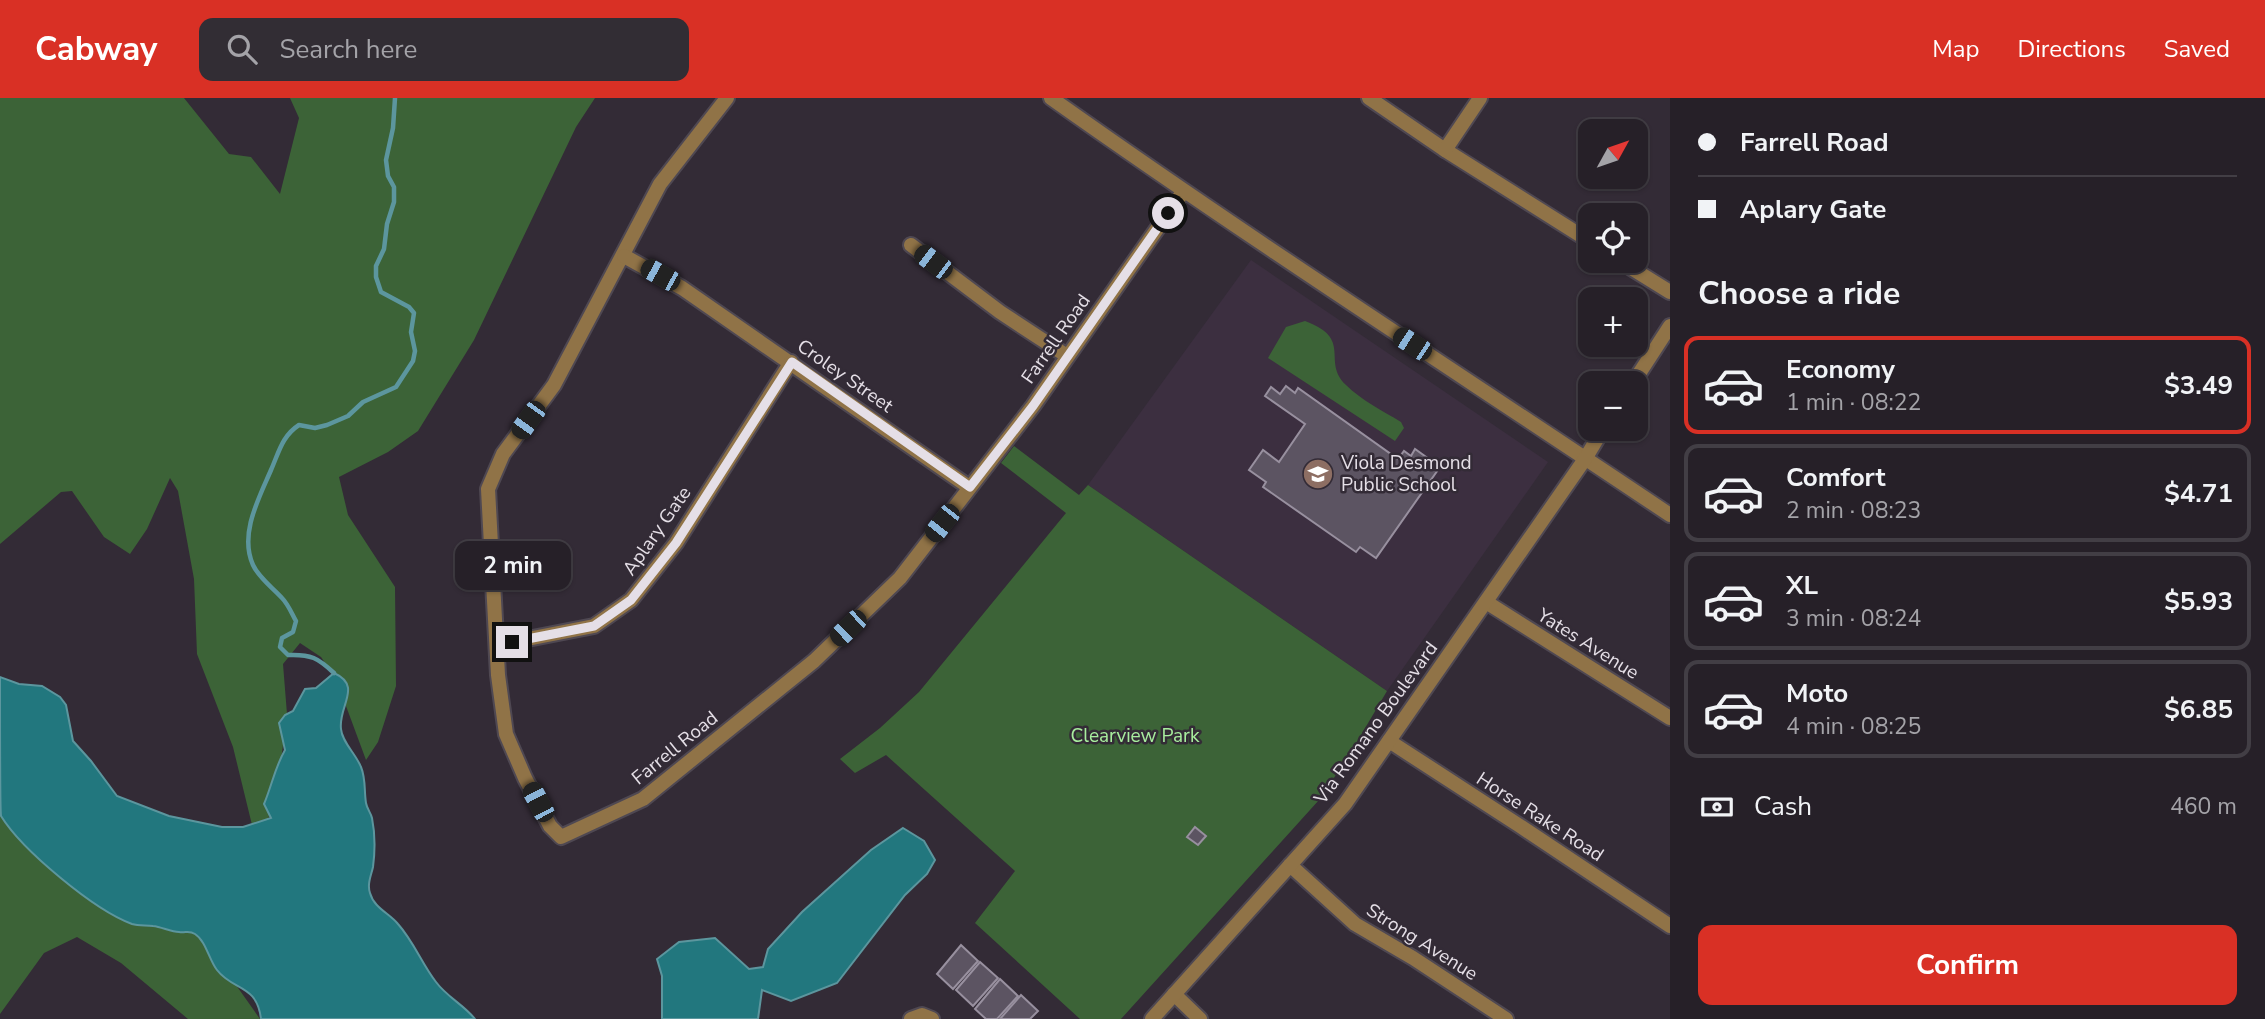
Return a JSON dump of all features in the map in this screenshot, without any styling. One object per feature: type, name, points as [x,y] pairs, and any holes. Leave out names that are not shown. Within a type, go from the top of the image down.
[{"type":"street","name":"Farrell Road","points":[[727,98],[660,184],[554,385],[503,454],[488,489],[498,675],[506,734],[550,826],[561,837],[643,799],[814,661],[900,578],[1017,428],[1182,191]]},
{"type":"street","points":[[1051,98],[1298,270],[1670,514]]},
{"type":"street","points":[[1370,98],[1578,234]]},
{"type":"street","points":[[1446,150],[1480,98]]},
{"type":"street","points":[[911,245],[1000,312],[1068,356]]},
{"type":"street","name":"Croley Street","points":[[624,256],[682,288],[970,487]]},
{"type":"street","points":[[1639,273],[1670,292]]},
{"type":"street","points":[[1641,371],[1670,326]]},
{"type":"street","name":"Aplary Gate","points":[[497,640],[512,642],[594,626],[631,600],[676,543],[792,362]]},
{"type":"street","name":"Via Romano Boulevard","points":[[1152,1019],[1345,804],[1596,441]]},
{"type":"street","name":"Yates Avenue","points":[[1486,602],[1670,718]]},
{"type":"street","name":"Horse Rake Road","points":[[1389,741],[1670,926]]},
{"type":"street","name":"Strong Avenue","points":[[1290,865],[1355,924],[1413,958],[1506,1019]]},
{"type":"street","points":[[1174,994],[1200,1019]]},
{"type":"street","points":[[911,1019],[922,1015],[932,1019]]},
{"type":"shaded area","name":"Viola Desmond Public School","points":[[1251,260],[1548,462],[1387,691],[1088,485]]},
{"type":"green space","points":[[0,98],[184,98],[229,154],[251,157],[280,194],[299,118],[290,98],[595,98],[576,127],[474,340],[418,431],[388,452],[339,477],[348,515],[395,587],[396,686],[378,742],[366,760],[336,679],[321,657],[300,643],[283,664],[287,714],[277,792],[267,822],[253,829],[233,747],[197,654],[194,579],[178,491],[170,478],[147,529],[130,554],[104,537],[72,491],[61,492],[0,544]]},
{"type":"green space","points":[[1305,321],[1329,335],[1339,376],[1346,385],[1401,422],[1404,428],[1395,441],[1268,358],[1286,327]]},
{"type":"green space","name":"Clearview Park","points":[[1014,446],[1079,495],[1088,485],[1387,691],[1319,800],[1121,1019],[1080,1019],[975,923],[1015,871],[886,755],[855,773],[840,759],[880,728],[919,692],[1066,513],[1001,463]]},
{"type":"green space","points":[[0,764],[202,937],[260,1019],[188,1019],[121,963],[77,937],[44,953],[0,1014]]},
{"type":"water","points":[[334,673],[347,684],[341,729],[363,772],[366,803],[373,824],[374,855],[369,886],[372,898],[404,931],[440,987],[475,1019],[261,1019],[255,1000],[223,977],[195,934],[132,924],[116,917],[60,877],[25,845],[1,816],[0,677],[19,684],[42,686],[60,697],[66,705],[73,741],[117,796],[169,816],[222,827],[243,827],[271,818],[264,804],[285,750],[279,723],[285,715],[293,711],[305,689],[316,688]]},
{"type":"water","points":[[903,828],[924,841],[935,860],[927,874],[905,895],[837,983],[791,1001],[762,990],[758,1019],[662,1019],[662,976],[657,959],[679,942],[715,938],[749,969],[763,967],[768,949],[802,912],[871,850]]},
{"type":"building","points":[[1286,386],[1295,393],[1298,388],[1398,459],[1404,451],[1411,456],[1415,449],[1440,467],[1376,558],[1360,547],[1356,552],[1263,487],[1266,482],[1249,470],[1263,450],[1279,462],[1305,424],[1265,396],[1271,387],[1280,394]]},
{"type":"building","points":[[1195,827],[1206,836],[1198,845],[1187,837]]},
{"type":"building","points":[[961,945],[978,961],[953,989],[937,974]]},
{"type":"building","points":[[980,962],[998,978],[973,1006],[956,990]]},
{"type":"building","points":[[1000,979],[1018,996],[997,1019],[986,1019],[975,1009]]},
{"type":"building","points":[[1021,995],[1038,1011],[1030,1019],[1000,1019]]},
{"type":"waterway","points":[[334,673],[314,658],[288,655],[280,647],[282,638],[293,632],[296,621],[284,600],[253,565],[249,553],[249,529],[256,504],[279,451],[293,429],[299,425],[315,428],[348,416],[363,402],[396,387],[413,361],[415,351],[411,332],[414,313],[409,307],[381,292],[376,277],[376,266],[384,249],[387,224],[394,202],[394,187],[388,176],[386,160],[393,128],[395,98]]},
{"type":"place","name":"Viola Desmond Public School","points":[[1318,474]]},
{"type":"route","points":[[512,642],[594,626],[631,600],[676,543],[792,362],[970,487],[1033,406],[1168,213]]}]
